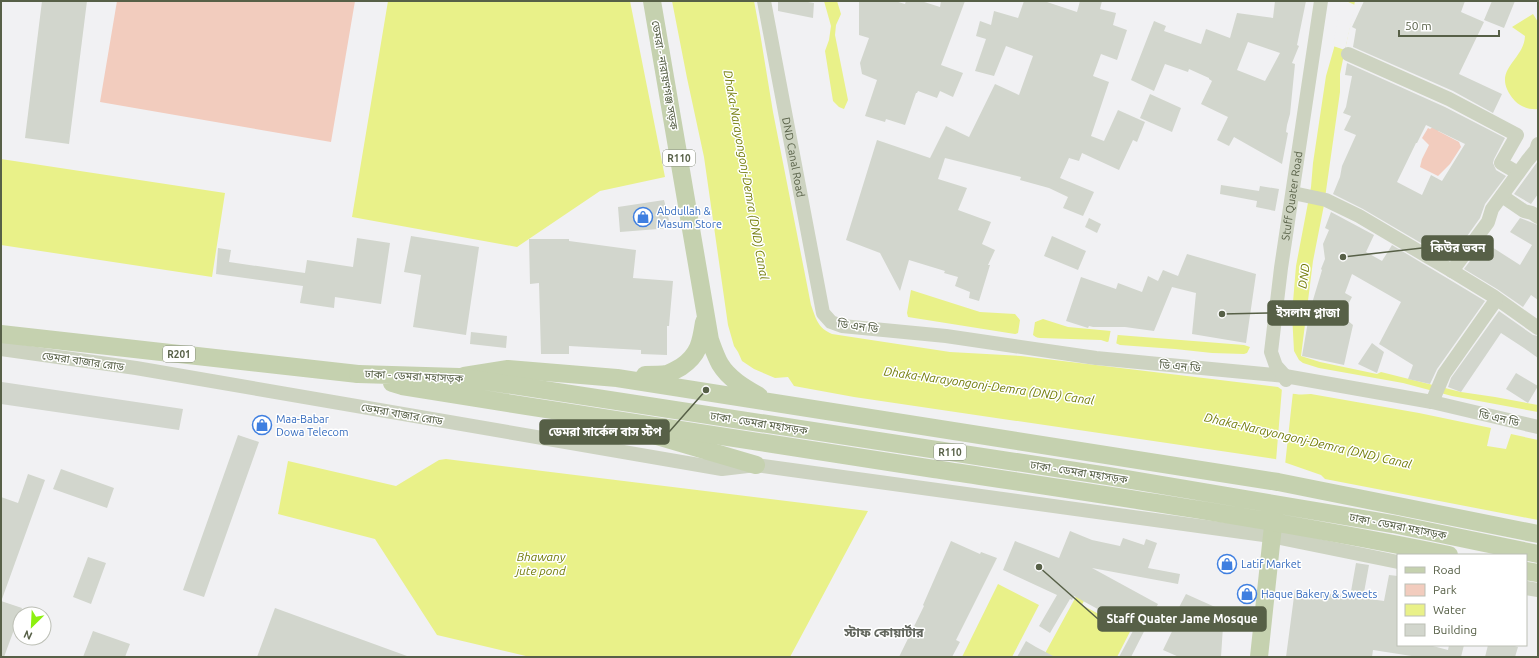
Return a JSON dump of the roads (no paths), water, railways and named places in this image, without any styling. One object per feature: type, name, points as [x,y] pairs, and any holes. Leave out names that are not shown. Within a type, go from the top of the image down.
[{"type":"main road","name":"ডেমরা - নারায়ণগঞ্জ সড়ক","points":[[652,1],[710,340],[720,364],[729,374],[742,386],[767,401]]},
{"type":"main road","name":"ডেমরা - নারায়ণগঞ্জ সড়ক","points":[[617,378],[666,374],[675,371],[697,352],[705,315]]},
{"type":"main road","name":"R201","points":[[1,334],[358,374]]},
{"type":"main road","points":[[459,377],[508,369],[617,378],[1278,477],[1538,534]]},
{"type":"main road","name":"ঢাকা - ডেমরা মহাসড়ক","points":[[358,374],[459,377],[1108,476],[1394,524],[1538,554]]},
{"type":"main road","name":"ঢাকা - ডেমরা মহাসড়ক","points":[[358,374],[402,386],[591,417],[1106,495],[1392,543],[1444,554]]},
{"type":"main road","points":[[591,417],[756,465]]},
{"type":"main road","points":[[1259,657],[1278,477]]},
{"type":"main road","points":[[1527,571],[1538,573]]},
{"type":"street","name":"DND Canal Road","points":[[764,1],[823,313]]},
{"type":"street","name":"Stuff Quater Road","points":[[1287,381],[1276,366],[1270,352],[1321,1]]},
{"type":"street","points":[[1348,54],[1449,99],[1517,136],[1501,163],[1518,174]]},
{"type":"street","points":[[1452,271],[1488,222],[1492,208],[1536,150],[1538,144]]},
{"type":"street","points":[[1293,193],[1326,200],[1359,216],[1452,271],[1538,328]]},
{"type":"street","points":[[1502,196],[1524,211],[1532,213],[1538,217]]},
{"type":"street","points":[[1436,394],[1444,374],[1496,300]]},
{"type":"street","name":"ডি এন ডি","points":[[823,313],[830,322],[842,326],[946,336],[1096,358],[1287,381],[1436,394],[1538,427]]},
{"type":"street","name":"ডেমরা বাজার রোড","points":[[1,350],[136,368],[722,469],[756,465],[1271,536],[1397,562]]},
{"type":"street","points":[[1527,588],[1538,590]]},
{"type":"water","points":[[388,1],[630,1],[665,177],[600,191],[517,247],[352,217]]},
{"type":"water","name":"Dhaka-Narayongonj-Demra (DND) Canal","points":[[672,1],[754,1],[773,112],[811,305],[818,322],[827,332],[950,352],[1021,356],[1278,387],[1286,392],[1294,394],[1311,394],[1419,413],[1491,428],[1487,446],[1506,449],[1511,434],[1538,440],[1538,520],[1325,479],[1321,475],[1275,459],[854,397],[794,386],[788,377],[775,378],[754,369],[742,361],[734,346],[728,325],[704,157]]},
{"type":"water","points":[[824,1],[837,1],[841,14],[836,25],[835,35],[848,100],[844,109],[839,107],[833,101],[825,51],[829,40],[831,26]]},
{"type":"water","name":"DND","points":[[1342,1],[1355,1],[1340,74],[1340,92],[1324,205],[1313,261],[1301,356],[1320,362],[1377,374],[1381,372],[1461,392],[1538,405],[1538,412],[1452,396],[1403,383],[1319,368],[1303,363],[1299,360],[1294,351],[1292,314],[1296,266],[1311,187],[1313,163],[1326,76],[1334,48]]},
{"type":"water","points":[[1533,14],[1538,22],[1538,109],[1529,108],[1517,103],[1508,90],[1505,81],[1506,74],[1523,45],[1525,36],[1512,27]]},
{"type":"water","points":[[1,159],[225,193],[212,277],[1,245]]},
{"type":"water","points":[[911,290],[980,312],[1015,314],[1021,321],[1035,322],[1043,319],[1068,327],[1111,331],[1118,335],[1244,345],[1250,347],[1247,353],[1244,354],[1212,353],[1120,345],[1111,341],[1107,342],[1101,340],[1040,338],[908,317],[907,313]]},
{"type":"water","name":"Bhawany jute pond","points":[[446,459],[868,511],[790,657],[530,657],[437,635],[375,539],[278,514],[288,461],[396,486],[439,460]]},
{"type":"water","points":[[998,584],[1039,605],[1012,657],[962,657]]},
{"type":"water","points":[[1079,591],[1087,594],[1082,605],[1121,626],[1127,616],[1136,620],[1117,657],[1043,657]]},
{"type":"place","name":"Abdullah & Masum Store","points":[[643,217]]},
{"type":"place","name":"কিউর ভবন","points":[[1343,257]]},
{"type":"place","name":"ইসলাম প্লাজা","points":[[1222,314]]},
{"type":"place","name":"ডেমরা সার্কেল বাস স্টপ","points":[[706,390]]},
{"type":"place","name":"Maa-Babar Dowa Telecom","points":[[262,425]]},
{"type":"place","name":"Latif Market","points":[[1227,564]]},
{"type":"place","name":"Staff Quater Jame Mosque","points":[[1039,567]]},
{"type":"place","name":"Haque Bakery & Sweets","points":[[1247,594]]},
{"type":"district","name":"স্টাফ কোয়ার্টার","points":[[884,632]]}]
